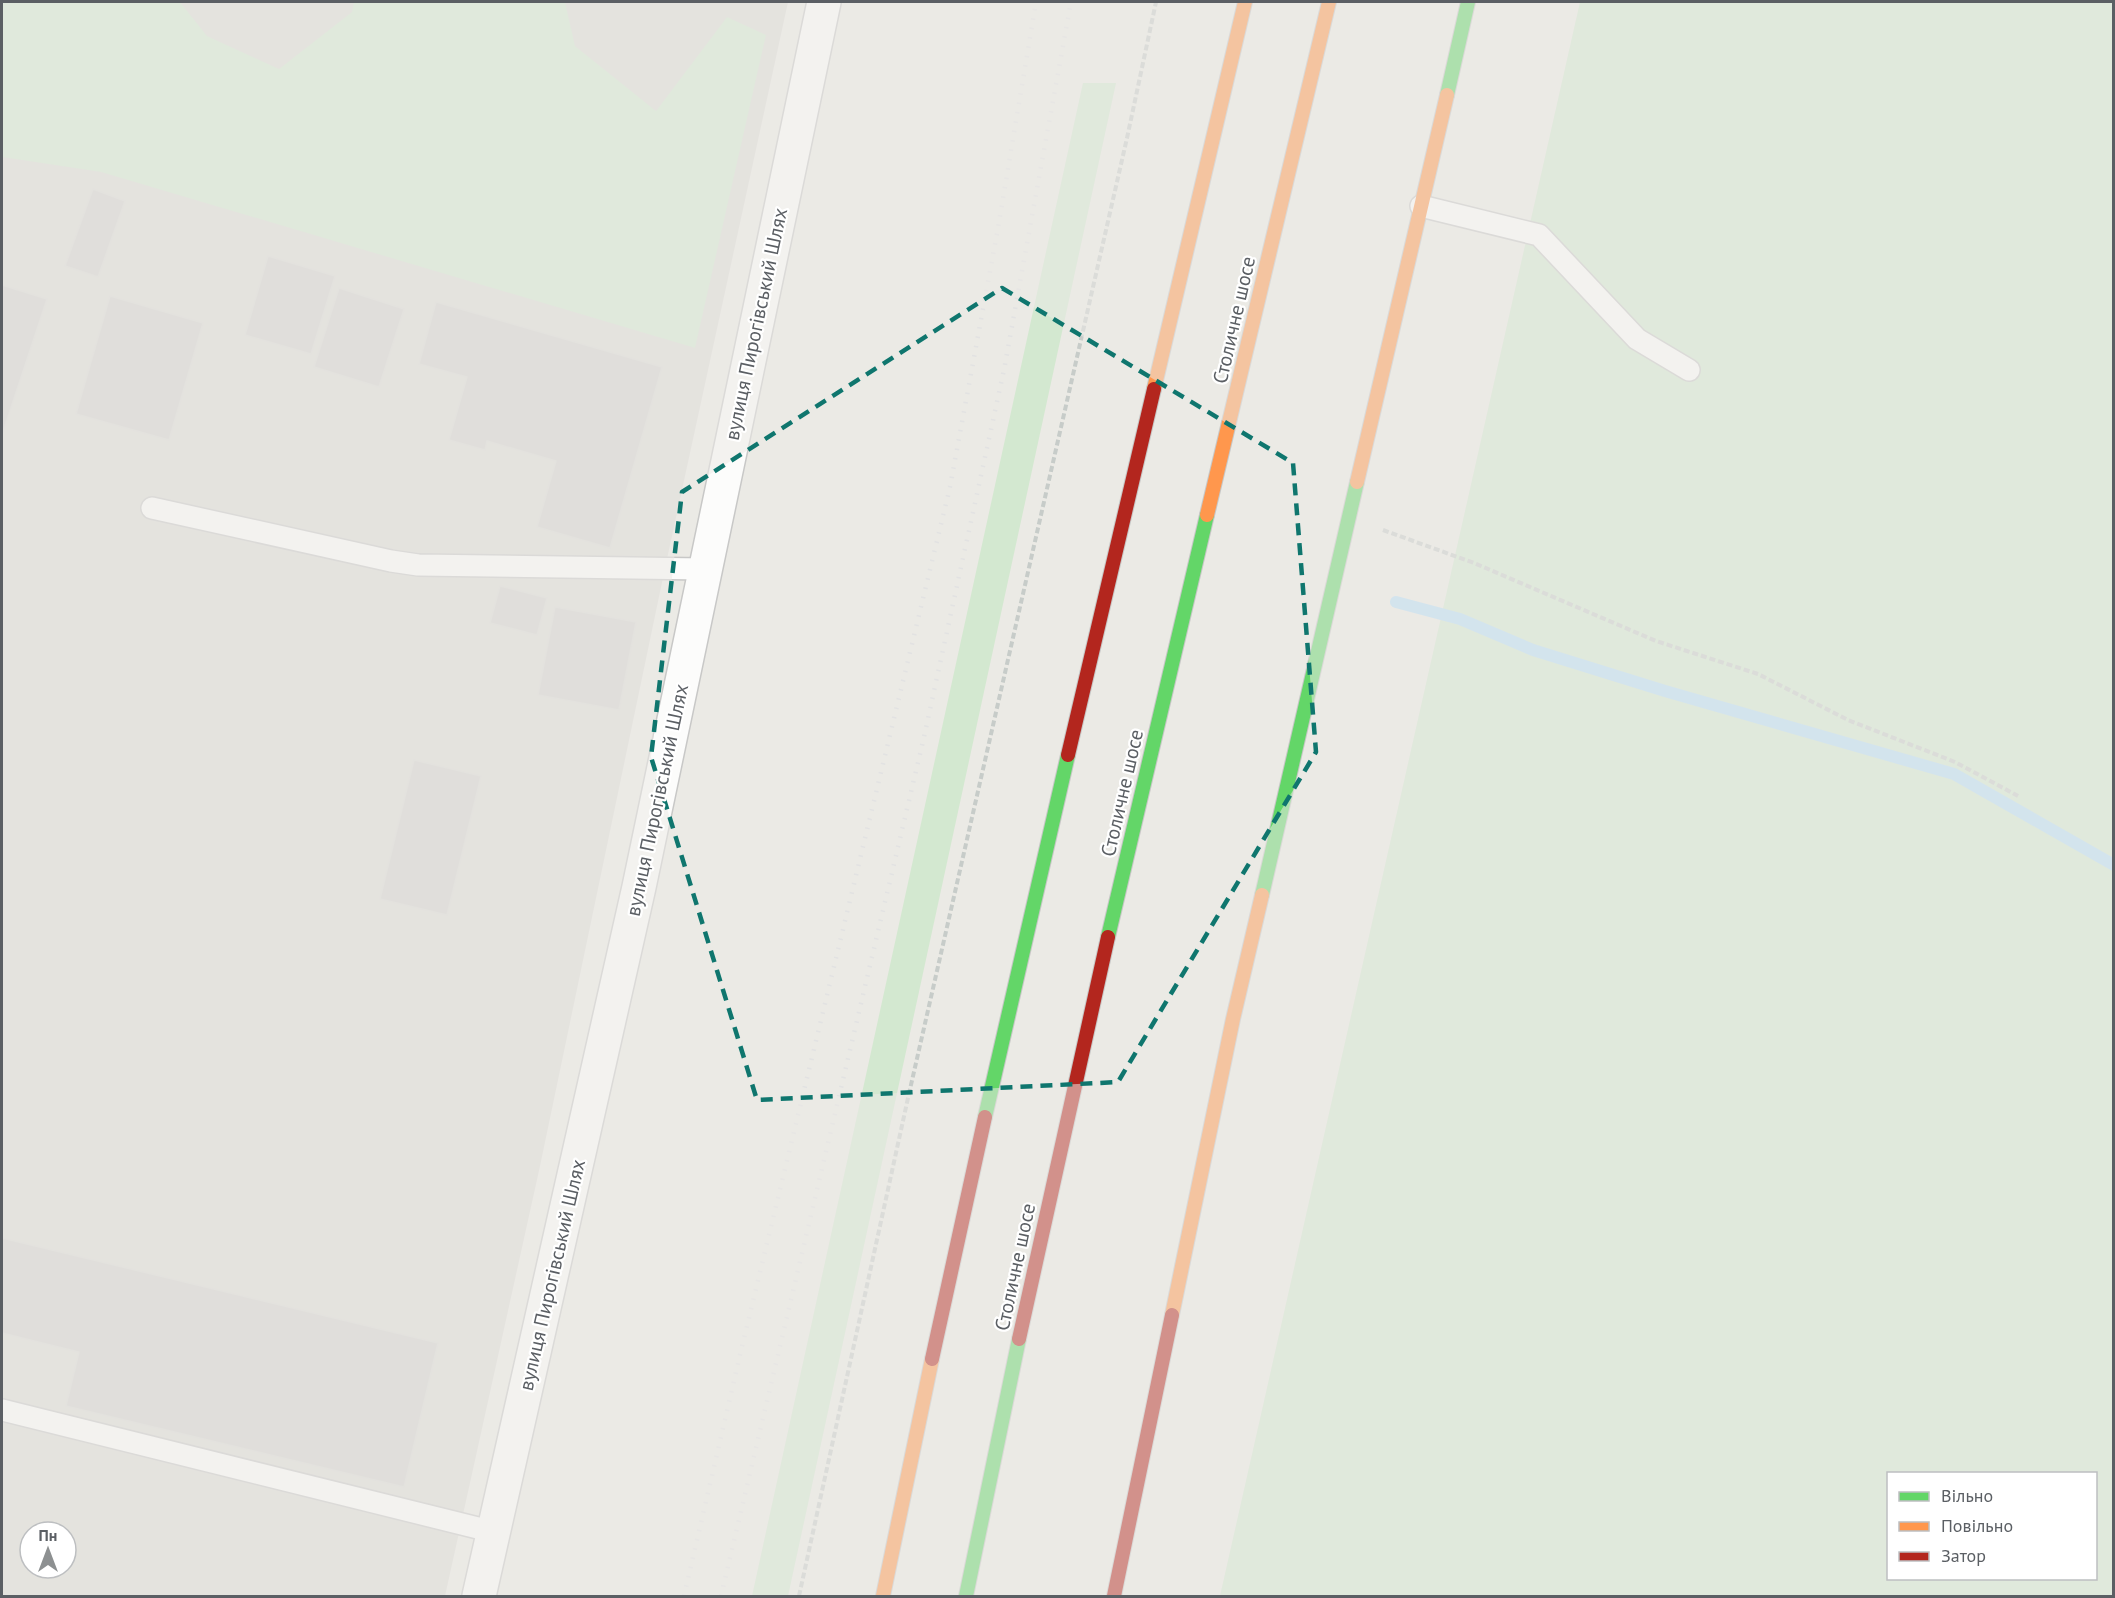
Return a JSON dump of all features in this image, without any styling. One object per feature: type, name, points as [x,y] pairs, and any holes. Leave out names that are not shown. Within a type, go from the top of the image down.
[{"type":"main road","points":[[883,1596],[1017,971],[1245,2]]},
{"type":"main road","name":"Столичне шосе","points":[[966,1596],[1096,987],[1329,2]]},
{"type":"main road","points":[[1114,1596],[1233,1019],[1468,2]]},
{"type":"street","name":"вулиця Пирогівський Шлях","points":[[479,1596],[639,887],[824,2]]},
{"type":"lane","points":[[1421,206],[1539,235],[1637,339],[1689,370]]},
{"type":"lane","points":[[152,507],[391,561],[418,565],[705,569]]},
{"type":"lane","points":[[2,1410],[494,1532]]},
{"type":"path","points":[[800,1596],[908,1098],[1156,2]]},
{"type":"path","points":[[1349,518],[1474,563],[1656,641],[1758,674],[1848,720],[1954,762],[2018,796]]},
{"type":"highlighted area","points":[[1002,288],[1293,463],[1316,752],[1118,1082],[757,1100],[651,757],[682,492]]},
{"type":"shaded area","points":[[2,2],[788,2],[665,568],[540,1166],[445,1596],[2,1596]]},
{"type":"green space","points":[[2,2],[180,2],[207,36],[279,69],[352,12],[354,2],[565,2],[575,46],[656,111],[727,17],[766,35],[695,348],[101,172],[2,157]]},
{"type":"green space","points":[[1580,2],[2113,2],[2113,1596],[1220,1596]]},
{"type":"green space","points":[[1083,83],[1116,83],[788,1596],[752,1596]]},
{"type":"building","points":[[93,189],[125,201],[98,277],[65,266]]},
{"type":"building","points":[[268,256],[335,276],[311,354],[245,335]]},
{"type":"building","points":[[2,285],[47,299],[2,435]]},
{"type":"building","points":[[339,288],[404,309],[379,387],[314,367]]},
{"type":"building","points":[[110,296],[203,323],[169,440],[76,414]]},
{"type":"building","points":[[436,302],[662,367],[610,548],[537,527],[556,461],[487,441],[485,450],[449,440],[467,377],[419,364]]},
{"type":"building","points":[[500,586],[547,598],[537,635],[490,623]]},
{"type":"building","points":[[555,607],[636,622],[619,710],[538,695]]},
{"type":"building","points":[[414,760],[481,776],[447,915],[380,899]]},
{"type":"building","points":[[2,1238],[438,1343],[404,1487],[66,1406],[79,1352],[2,1333]]},
{"type":"waterway","points":[[1396,602],[1460,619],[1533,650],[1665,691],[1954,774],[2114,865]]},
{"type":"railway","points":[[684,1596],[950,487],[998,228],[1036,2]]},
{"type":"railway","points":[[721,1596],[924,737],[1004,370],[1071,2]]},
{"type":"traffic: fast","points":[[1447,95],[1468,2]]},
{"type":"traffic: fast","points":[[1262,895],[1357,482]]},
{"type":"traffic: fast","points":[[1108,937],[1207,515]]},
{"type":"traffic: fast","points":[[985,1117],[1068,755]]},
{"type":"traffic: fast","points":[[966,1596],[1019,1339]]},
{"type":"traffic: slow","points":[[1154,389],[1245,2]]},
{"type":"traffic: slow","points":[[1207,515],[1329,2]]},
{"type":"traffic: slow","points":[[1357,482],[1447,95]]},
{"type":"traffic: slow","points":[[1172,1315],[1233,1019],[1262,895]]},
{"type":"traffic: slow","points":[[883,1596],[932,1359]]},
{"type":"traffic: jam","points":[[1068,755],[1154,389]]},
{"type":"traffic: jam","points":[[1019,1339],[1108,937]]},
{"type":"traffic: jam","points":[[932,1359],[985,1117]]},
{"type":"traffic: jam","points":[[1114,1596],[1172,1315]]}]
